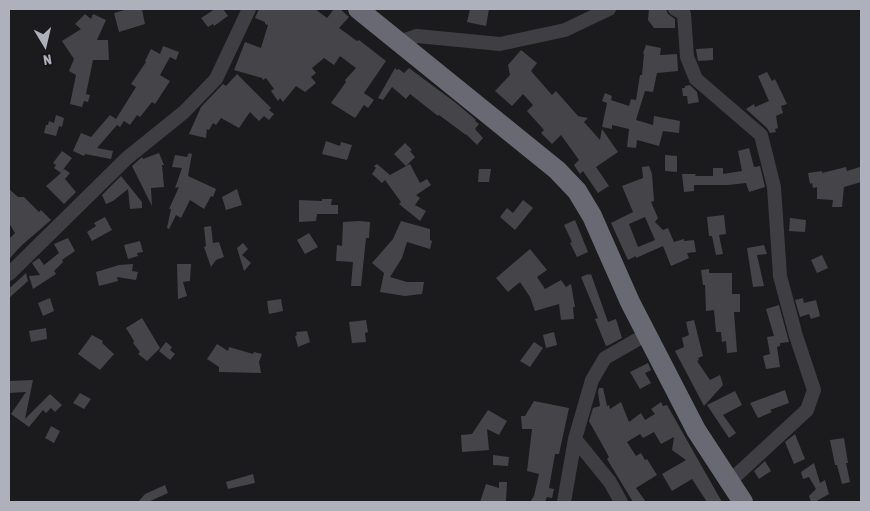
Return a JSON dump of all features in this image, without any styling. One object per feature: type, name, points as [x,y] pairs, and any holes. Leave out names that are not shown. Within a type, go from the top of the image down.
[{"type":"highway","points":[[358,9],[557,170],[577,191],[592,216],[646,334],[696,430],[743,502]]},
{"type":"street","points":[[9,274],[127,158],[184,112],[216,79],[249,9]]},
{"type":"street","points":[[399,42],[417,36],[500,44],[564,30],[609,9]]},
{"type":"street","points":[[675,9],[684,14],[687,57],[696,79],[761,135],[774,187],[780,276],[796,336],[814,390],[807,410],[729,482]]},
{"type":"street","points":[[564,502],[575,439],[592,380],[605,358],[646,334]]},
{"type":"street","points":[[575,439],[610,482],[621,502]]},
{"type":"building","points":[[128,9],[142,9],[145,24],[119,32],[114,13]]},
{"type":"building","points":[[215,9],[223,9],[228,16],[214,26],[213,24],[208,27],[201,18]]},
{"type":"building","points":[[259,9],[315,9],[327,18],[334,9],[340,9],[349,17],[339,28],[357,41],[359,40],[386,61],[364,93],[374,100],[368,108],[364,105],[355,118],[331,103],[346,82],[345,80],[356,68],[340,56],[334,65],[324,58],[312,68],[316,73],[311,77],[316,83],[305,92],[296,86],[283,102],[280,98],[278,101],[271,91],[274,89],[266,78],[263,80],[262,78],[234,70],[245,42],[261,48],[268,25],[255,18]]},
{"type":"building","points":[[470,9],[489,9],[486,26],[467,22]]},
{"type":"building","points":[[649,9],[666,9],[668,14],[675,19],[675,28],[654,28],[648,20]]},
{"type":"building","points":[[85,14],[91,19],[93,14],[106,20],[97,40],[108,40],[109,60],[93,60],[86,94],[90,95],[88,102],[84,101],[82,107],[70,104],[76,75],[69,71],[74,59],[62,41],[81,29],[75,24]]},
{"type":"building","points":[[646,45],[661,48],[660,55],[677,54],[678,71],[657,73],[653,92],[645,91],[636,120],[653,125],[654,116],[680,121],[679,133],[663,131],[659,146],[637,140],[636,148],[627,147],[629,129],[612,125],[612,129],[602,127],[607,103],[602,101],[605,93],[612,96],[611,100],[629,106],[631,99],[636,100],[640,75],[642,75],[643,53]]},
{"type":"building","points":[[163,46],[179,52],[176,60],[170,57],[160,75],[170,81],[155,104],[152,102],[140,117],[137,115],[130,125],[124,121],[120,127],[117,125],[97,148],[113,151],[111,159],[85,154],[84,156],[73,151],[81,133],[91,137],[110,115],[116,119],[136,87],[131,84],[146,62],[151,49],[160,54]]},
{"type":"building","points":[[713,48],[713,60],[698,61],[696,49]]},
{"type":"building","points":[[521,50],[537,63],[531,71],[552,95],[556,91],[578,116],[588,118],[584,122],[600,140],[602,129],[618,152],[596,167],[609,186],[598,193],[583,171],[580,174],[574,165],[579,160],[561,135],[552,144],[541,133],[544,130],[527,111],[533,105],[523,94],[512,106],[495,91],[510,75],[508,65]]},
{"type":"building","points":[[395,68],[404,73],[409,68],[476,120],[479,124],[475,129],[483,138],[477,145],[466,134],[438,116],[410,94],[406,99],[392,87],[383,100],[378,98]]},
{"type":"building","points":[[767,72],[772,81],[775,79],[787,104],[781,106],[783,113],[776,116],[778,128],[775,129],[776,132],[770,133],[746,109],[754,104],[755,107],[769,101],[758,76]]},
{"type":"building","points":[[237,74],[271,108],[269,110],[274,114],[269,120],[264,116],[259,121],[250,112],[239,128],[221,118],[216,125],[213,123],[209,130],[207,129],[206,138],[189,134],[201,107],[223,84],[226,86]]},
{"type":"building","points":[[690,85],[697,92],[699,102],[688,104],[687,96],[683,96],[682,88]]},
{"type":"building","points":[[56,115],[64,118],[62,127],[59,126],[56,136],[44,133],[49,121],[54,123]]},
{"type":"building","points":[[326,141],[340,146],[341,142],[352,145],[347,160],[322,154]]},
{"type":"building","points":[[405,143],[412,150],[410,151],[415,157],[406,166],[394,154]]},
{"type":"building","points":[[749,148],[754,167],[760,166],[765,187],[749,192],[746,183],[694,185],[694,191],[684,192],[682,174],[713,176],[713,168],[723,168],[723,174],[742,171],[738,151]]},
{"type":"building","points":[[62,151],[72,158],[62,171],[64,169],[70,173],[65,179],[76,192],[64,204],[46,186],[61,173],[54,168],[56,165],[53,163]]},
{"type":"building","points":[[159,153],[164,165],[162,165],[164,187],[151,188],[152,206],[132,166],[142,157],[143,159]]},
{"type":"building","points":[[189,153],[192,154],[188,176],[216,189],[213,197],[211,196],[204,209],[190,200],[181,218],[176,215],[169,229],[167,228],[171,209],[169,209],[179,187],[175,188],[182,168],[172,167],[175,155],[187,157]]},
{"type":"building","points":[[665,155],[677,156],[677,172],[665,171]]},
{"type":"building","points":[[377,164],[390,175],[410,164],[420,183],[427,179],[431,185],[416,195],[420,198],[415,205],[426,211],[420,221],[399,204],[401,202],[385,180],[382,183],[372,174],[376,168],[374,166]]},
{"type":"building","points":[[649,166],[652,174],[654,201],[651,202],[658,218],[655,222],[663,230],[668,228],[674,242],[684,239],[684,241],[694,240],[696,252],[687,253],[689,258],[671,266],[663,246],[628,260],[611,223],[633,212],[622,186],[643,178],[642,167]],"holes":[[[645,217],[655,240],[638,247],[629,224]]]},
{"type":"building","points":[[846,167],[847,171],[860,167],[861,182],[844,187],[842,207],[832,207],[833,200],[817,199],[817,187],[813,188],[812,183],[810,184],[808,173],[822,171],[822,173]]},
{"type":"building","points":[[479,169],[491,169],[489,182],[478,182]]},
{"type":"building","points":[[121,176],[142,202],[142,208],[130,209],[128,189],[106,204],[102,195]]},
{"type":"building","points":[[9,189],[18,197],[24,197],[39,212],[41,210],[51,220],[9,259],[9,239],[15,233],[9,223]]},
{"type":"building","points":[[237,189],[242,205],[226,210],[222,197]]},
{"type":"building","points":[[322,199],[332,199],[331,205],[338,205],[338,214],[317,214],[316,221],[299,222],[299,200],[322,201]]},
{"type":"building","points":[[523,200],[533,208],[515,230],[500,217],[507,208],[513,213]]},
{"type":"building","points":[[724,215],[726,234],[719,235],[723,254],[716,255],[712,236],[709,236],[707,217]]},
{"type":"building","points":[[105,217],[112,230],[92,241],[87,232],[96,226],[94,223]]},
{"type":"building","points":[[790,218],[806,220],[805,232],[789,231]]},
{"type":"building","points":[[575,220],[588,252],[577,257],[564,225]]},
{"type":"building","points":[[401,221],[430,229],[430,240],[432,241],[430,249],[407,242],[402,258],[390,277],[407,282],[424,282],[422,294],[405,296],[380,292],[384,273],[372,263],[393,239]]},
{"type":"building","points":[[343,222],[370,222],[369,238],[366,238],[361,286],[351,286],[353,262],[336,261],[337,245],[342,246]]},
{"type":"building","points":[[211,226],[213,243],[219,242],[224,257],[216,260],[211,267],[204,247],[206,246],[204,227]]},
{"type":"building","points":[[309,233],[318,247],[305,254],[297,240]]},
{"type":"building","points":[[68,238],[75,251],[62,260],[63,262],[54,271],[56,274],[33,289],[29,276],[40,275],[32,263],[39,258],[44,265],[59,253],[54,244]]},
{"type":"building","points":[[140,241],[143,252],[137,253],[138,256],[128,259],[124,245]]},
{"type":"building","points":[[243,243],[248,249],[242,255],[251,263],[244,271],[237,248]]},
{"type":"building","points":[[764,245],[767,254],[757,255],[764,286],[753,287],[747,248]]},
{"type":"building","points":[[530,249],[547,270],[537,277],[545,289],[561,280],[566,287],[571,284],[575,307],[573,307],[574,319],[561,320],[559,304],[535,311],[530,297],[520,282],[508,292],[496,278]]},
{"type":"building","points":[[822,255],[828,268],[817,273],[811,260]]},
{"type":"building","points":[[133,264],[132,271],[138,272],[136,280],[117,277],[118,281],[99,286],[96,272],[119,265]]},
{"type":"building","points":[[177,264],[191,264],[190,281],[183,282],[187,296],[178,299]]},
{"type":"building","points":[[709,269],[709,273],[732,273],[732,294],[740,294],[740,312],[734,312],[737,352],[727,353],[726,341],[722,342],[721,332],[716,332],[714,310],[706,311],[705,285],[703,285],[701,270]]},
{"type":"building","points":[[26,273],[28,281],[9,298],[9,288]]},
{"type":"building","points":[[591,274],[608,322],[616,319],[622,338],[606,346],[595,319],[598,318],[581,277]]},
{"type":"building","points":[[50,298],[54,311],[43,316],[38,303]]},
{"type":"building","points":[[803,298],[804,303],[816,300],[820,316],[811,319],[809,314],[800,317],[795,300]]},
{"type":"building","points":[[281,299],[283,311],[269,314],[267,301]]},
{"type":"building","points":[[779,305],[789,342],[780,343],[780,346],[777,347],[780,367],[766,369],[763,356],[770,354],[767,337],[774,336],[766,309]]},
{"type":"building","points":[[142,318],[160,348],[147,361],[138,354],[140,352],[133,343],[134,341],[126,328]]},
{"type":"building","points":[[366,320],[368,332],[365,333],[366,342],[352,343],[349,322]]},
{"type":"building","points":[[694,320],[703,356],[698,358],[699,360],[697,361],[710,380],[720,375],[723,385],[704,406],[675,351],[684,347],[682,338],[689,335],[686,322]]},
{"type":"building","points":[[46,328],[47,339],[31,342],[29,331]]},
{"type":"building","points":[[307,331],[310,342],[298,347],[295,336],[297,335],[296,332]]},
{"type":"building","points":[[554,332],[557,345],[546,348],[543,335]]},
{"type":"building","points":[[92,335],[103,341],[102,343],[114,354],[100,370],[78,354]]},
{"type":"building","points":[[166,342],[172,347],[170,350],[175,354],[170,360],[159,351]]},
{"type":"building","points":[[534,342],[543,348],[530,367],[520,361]]},
{"type":"building","points":[[217,344],[228,351],[229,347],[253,354],[254,352],[262,354],[259,362],[261,373],[219,372],[219,367],[207,359]]},
{"type":"building","points":[[648,363],[651,370],[645,373],[651,383],[640,389],[630,372]]},
{"type":"building","points":[[33,380],[25,419],[50,394],[62,405],[55,412],[51,408],[46,413],[43,410],[29,427],[11,414],[26,392],[9,393],[9,381]]},
{"type":"building","points":[[599,388],[603,388],[607,406],[609,405],[610,409],[621,402],[629,422],[641,413],[645,420],[655,414],[651,409],[661,402],[663,406],[667,405],[722,502],[707,502],[692,479],[672,491],[662,474],[686,460],[672,450],[674,437],[661,444],[654,432],[643,438],[640,434],[627,442],[636,456],[641,453],[645,460],[647,459],[657,475],[636,488],[646,502],[633,502],[607,459],[609,457],[589,421],[593,408],[600,406]]},
{"type":"building","points":[[785,390],[789,403],[770,410],[772,412],[758,418],[750,403]]},
{"type":"building","points":[[735,391],[742,405],[723,415],[736,433],[729,438],[707,405]]},
{"type":"building","points":[[80,393],[91,399],[84,409],[73,403]]},
{"type":"building","points":[[534,401],[569,408],[559,454],[555,454],[549,488],[554,489],[552,498],[547,497],[545,502],[530,502],[534,496],[539,474],[527,471],[532,429],[522,429],[521,416],[525,416]]},
{"type":"building","points":[[488,410],[507,421],[499,435],[487,429],[489,450],[462,452],[461,435],[472,434]]},
{"type":"building","points":[[51,426],[60,431],[54,443],[45,438]]},
{"type":"building","points":[[795,434],[805,459],[794,464],[785,442]]},
{"type":"building","points":[[844,438],[850,482],[842,484],[837,465],[835,465],[830,440]]},
{"type":"building","points":[[493,455],[509,457],[508,466],[493,465]]},
{"type":"building","points":[[765,461],[771,471],[759,479],[754,471]]},
{"type":"building","points":[[814,463],[820,483],[825,480],[829,494],[815,502],[811,502],[809,496],[816,489],[809,477],[803,479],[801,472]]},
{"type":"building","points":[[253,474],[255,483],[228,489],[226,482]]},
{"type":"building","points":[[499,482],[507,482],[506,502],[480,502],[486,484],[499,488]]},
{"type":"building","points":[[165,485],[168,493],[148,502],[138,502],[145,494]]}]
